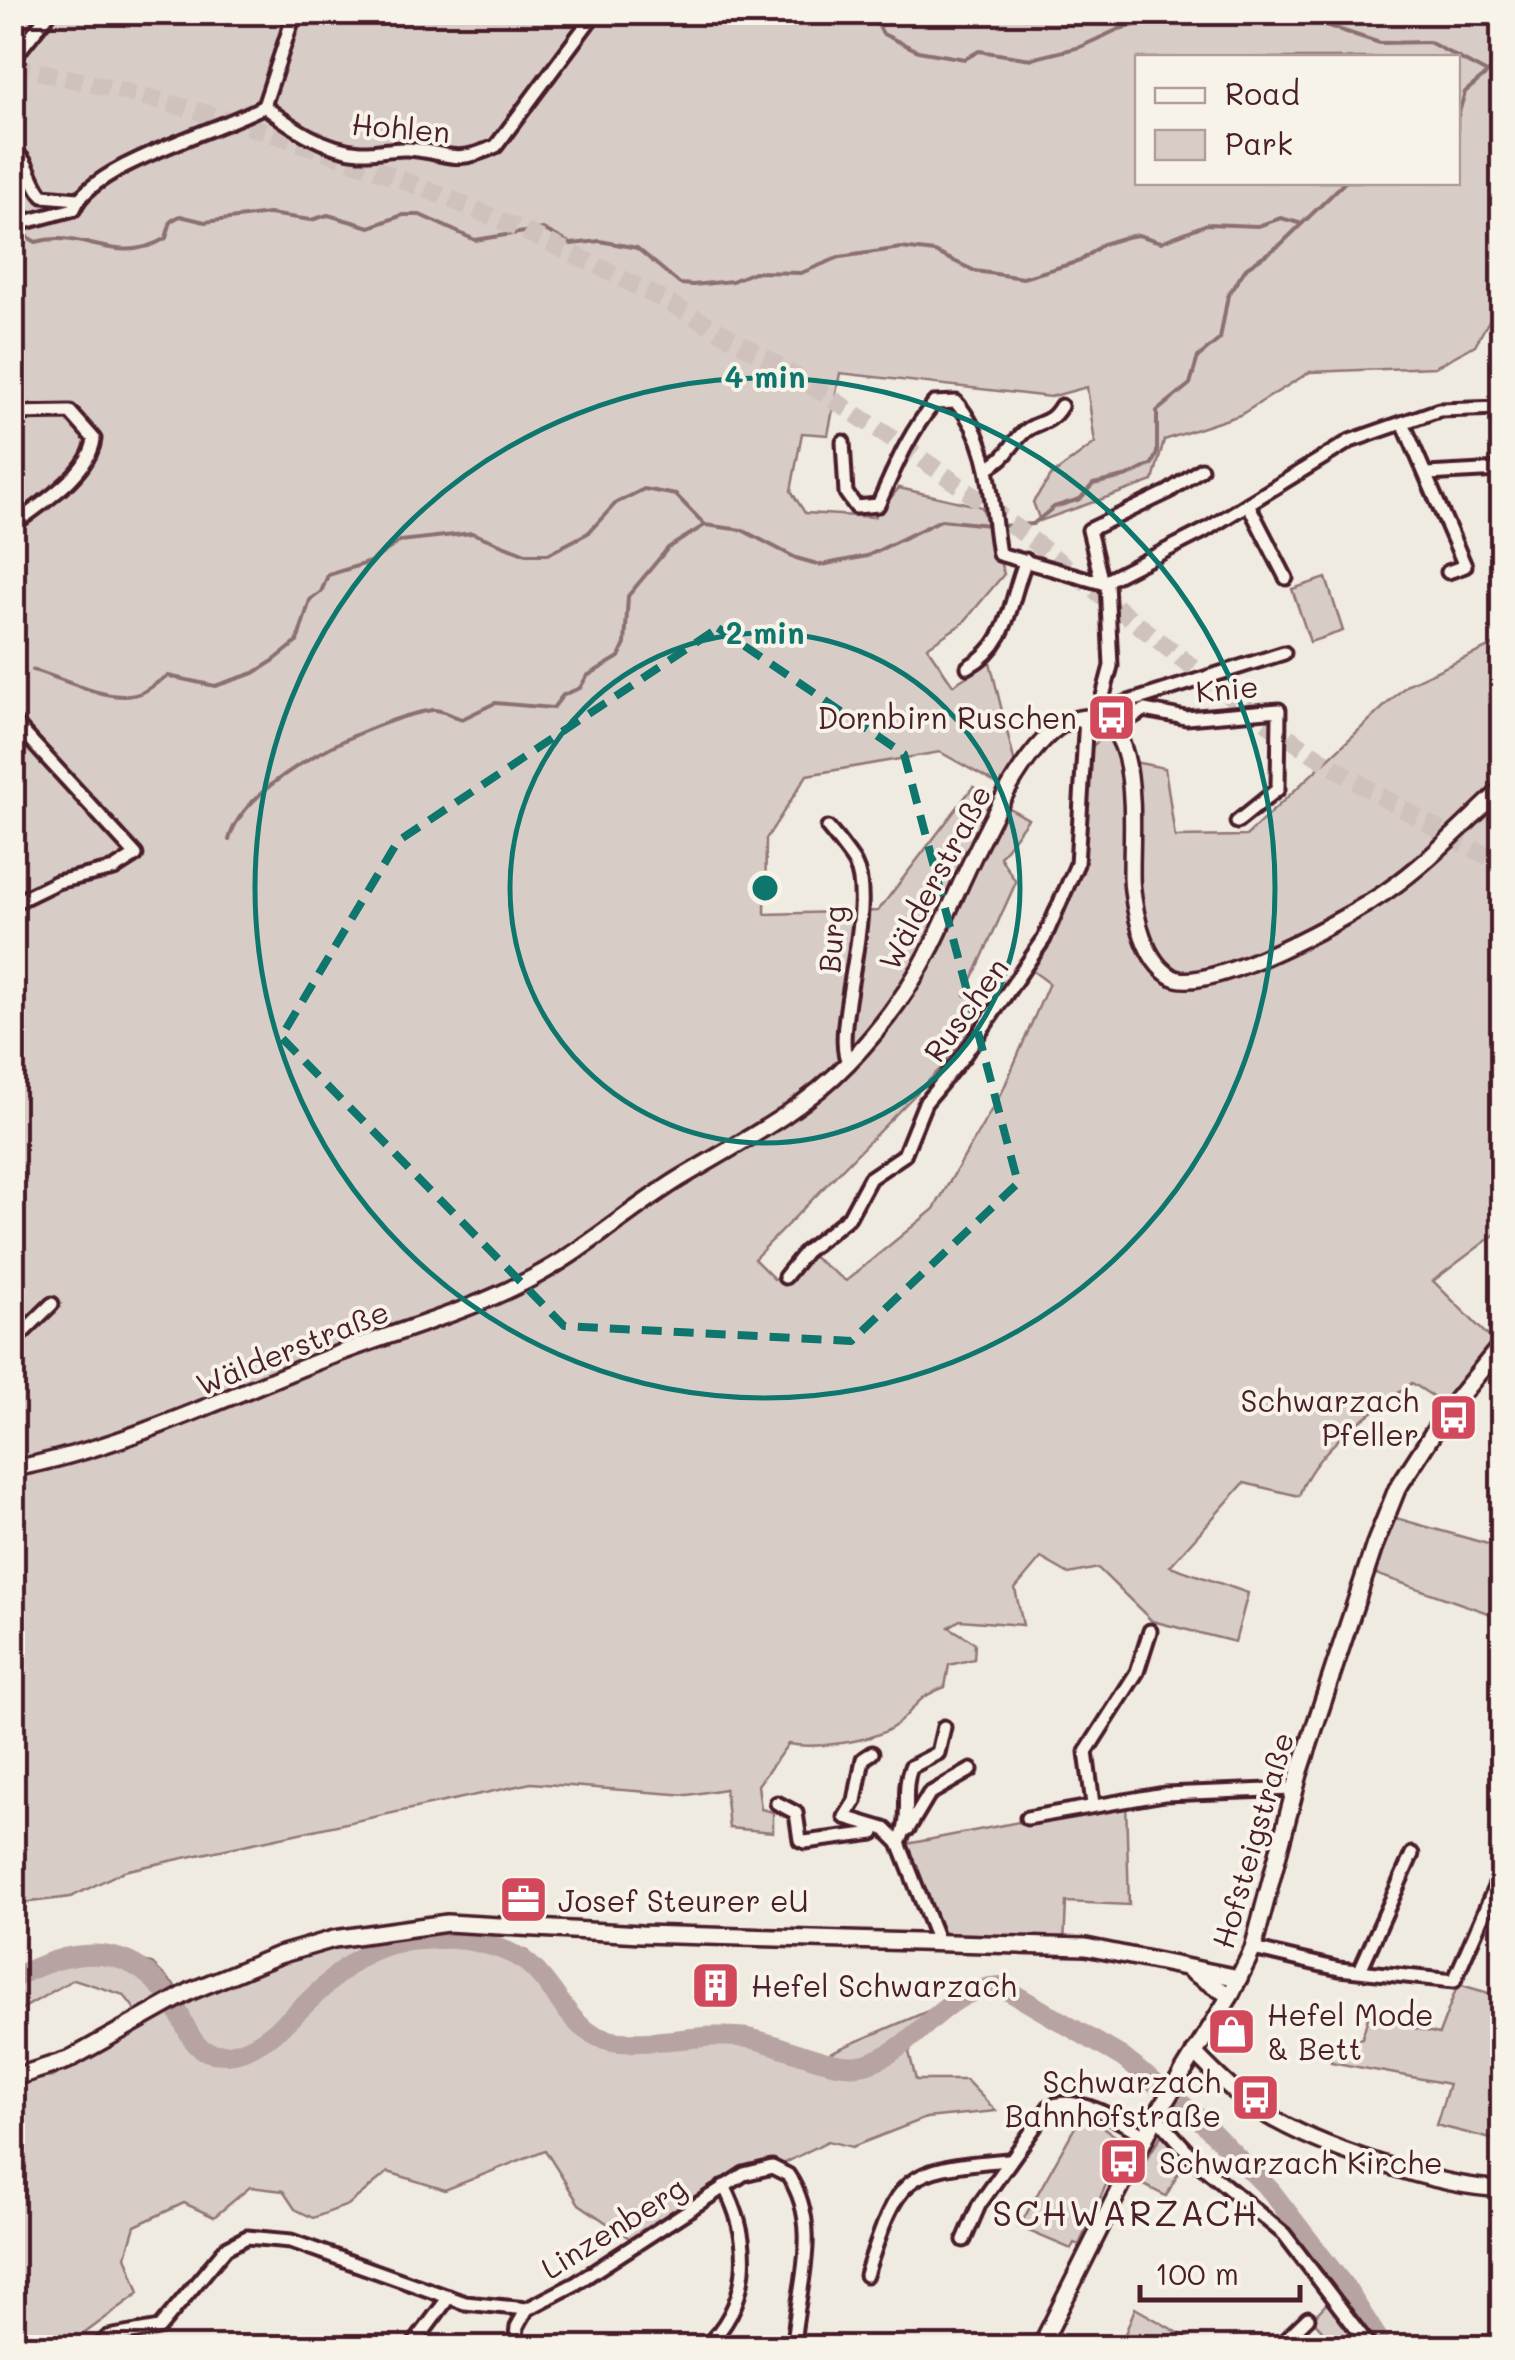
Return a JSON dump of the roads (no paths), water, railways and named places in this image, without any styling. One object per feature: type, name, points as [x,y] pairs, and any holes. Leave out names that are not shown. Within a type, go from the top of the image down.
[{"type":"main road","name":"Hofsteigstraße","points":[[1040,2348],[1145,2136],[1230,1996],[1252,1948],[1294,1789],[1374,1544],[1397,1489],[1446,1413],[1502,1344]]},
{"type":"main road","points":[[12,2078],[68,2060],[192,1990],[279,1955],[334,1939],[447,1923],[1086,1947],[1239,1978]]},
{"type":"main road","points":[[1191,1971],[1230,1996]]},
{"type":"street","points":[[12,60],[50,12]]},
{"type":"street","points":[[12,233],[24,222],[74,209],[78,199],[126,166],[264,106],[295,12]]},
{"type":"street","name":"Hohlen","points":[[264,106],[314,139],[344,149],[363,153],[411,149],[452,159],[479,154],[496,146],[596,12]]},
{"type":"street","points":[[12,150],[26,160],[34,184],[43,196],[78,199]]},
{"type":"street","points":[[843,442],[846,493],[856,507],[878,506],[902,446],[934,404],[944,399],[956,402],[966,412],[987,468],[999,554],[1104,582],[1248,504],[1338,446],[1439,410],[1502,408]]},
{"type":"street","points":[[987,468],[1011,454],[1021,434],[1052,421],[1061,406]]},
{"type":"street","points":[[12,413],[70,412],[94,439],[87,459],[12,526]]},
{"type":"street","points":[[1404,425],[1465,566],[1450,568],[1448,572]]},
{"type":"street","points":[[1201,469],[1168,492],[1089,530],[1104,582],[1111,666],[1094,716],[1122,741],[1134,822],[1131,879],[1140,925],[1152,956],[1176,980],[1194,982],[1222,975],[1366,905],[1413,871],[1502,788]]},
{"type":"street","points":[[1427,474],[1500,470]]},
{"type":"street","points":[[1248,504],[1286,578]]},
{"type":"street","points":[[968,667],[1005,632],[1012,590],[1026,560]]},
{"type":"street","name":"Knie","points":[[1094,716],[1284,653]]},
{"type":"street","name":"Knie","points":[[1113,729],[1144,710],[1186,718],[1280,710],[1278,789],[1237,822]]},
{"type":"street","name":"Wälderstraße","points":[[12,1470],[89,1452],[182,1420],[333,1355],[408,1330],[531,1279],[584,1247],[642,1202],[808,1101],[849,1062],[916,974],[988,822],[1026,766],[1060,726],[1094,716]]},
{"type":"street","name":"Ruschen","points":[[785,1278],[805,1252],[849,1217],[870,1178],[904,1154],[925,1103],[963,1057],[1044,939],[1077,864],[1094,716]]},
{"type":"street","points":[[12,720],[136,855],[114,869],[57,882],[12,904]]},
{"type":"street","name":"Burg","points":[[828,828],[840,851],[856,864],[860,885],[855,968],[843,1045],[849,1062]]},
{"type":"street","points":[[12,1343],[52,1304]]},
{"type":"street","points":[[1092,1804],[1086,1752],[1138,1672],[1150,1630]]},
{"type":"street","points":[[906,1830],[907,1777],[911,1768],[938,1753],[944,1727]]},
{"type":"street","points":[[872,1753],[863,1759],[855,1801],[844,1818],[885,1829],[896,1840],[938,1942]]},
{"type":"street","points":[[896,1840],[913,1826],[929,1794],[971,1770]]},
{"type":"street","points":[[1027,1818],[1092,1804],[1210,1790],[1294,1789]]},
{"type":"street","points":[[777,1802],[796,1812],[800,1840],[805,1842],[872,1832],[896,1840]]},
{"type":"street","points":[[1361,1968],[1412,1854]]},
{"type":"street","points":[[1252,1948],[1307,1963],[1454,1981],[1502,1871]]},
{"type":"street","points":[[1194,2052],[1223,2081],[1280,2122],[1420,2175],[1462,2186],[1502,2189]]},
{"type":"street","points":[[964,2240],[979,2204],[1008,2160],[1041,2116],[1058,2103],[1079,2104],[1113,2116],[1145,2136]]},
{"type":"street","points":[[1156,2116],[1199,2164],[1284,2234],[1371,2348]]},
{"type":"street","points":[[866,2275],[892,2201],[915,2177],[958,2164],[1008,2160]]},
{"type":"street","name":"Linzenberg","points":[[97,2348],[108,2337],[159,2328],[226,2248],[247,2237],[291,2241],[477,2306],[527,2309],[575,2284],[744,2174],[772,2167],[788,2176],[800,2198],[806,2271],[793,2348]]},
{"type":"street","name":"Linzenberg","points":[[704,2348],[730,2318],[744,2274],[741,2226],[724,2186]]},
{"type":"street","points":[[411,2348],[449,2298]]},
{"type":"street","name":"Linzenberg","points":[[515,2348],[517,2327],[527,2309]]},
{"type":"street","points":[[1277,2348],[1308,2318]]},
{"type":"waterway","points":[[853,12],[877,23],[883,34],[918,51],[965,59],[979,51],[1031,59],[1080,47],[1119,29],[1187,12]]},
{"type":"waterway","points":[[1286,12],[1380,43],[1429,42],[1453,55]]},
{"type":"waterway","points":[[1460,59],[1487,73]]},
{"type":"waterway","points":[[1460,109],[1465,92],[1502,61]]},
{"type":"waterway","points":[[1001,526],[1033,524],[1054,507],[1080,499],[1093,484],[1128,476],[1152,464],[1157,453],[1157,411],[1190,384],[1198,357],[1220,339],[1228,295],[1247,267],[1280,245],[1342,185]]},
{"type":"waterway","points":[[17,231],[36,242],[69,240],[131,249],[166,238],[171,221],[180,216],[205,222],[269,214],[311,220],[328,215],[370,227],[403,215],[420,215],[475,240],[543,229],[571,244],[600,241],[637,248],[680,284],[693,285],[732,281],[754,272],[801,273],[840,257],[901,248],[935,252],[975,271],[1023,278],[1080,261],[1103,244],[1126,237],[1138,235],[1161,242],[1207,224],[1258,226],[1281,218],[1299,223]]},
{"type":"waterway","points":[[33,670],[116,696],[141,693],[168,676],[215,686],[254,673],[297,642],[310,600],[321,592],[328,575],[370,562],[400,541],[472,533],[526,554],[548,554],[588,533],[616,503],[644,489],[676,495],[705,525],[742,530],[796,558],[821,565],[867,556],[941,520],[989,525]]},
{"type":"waterway","points":[[229,840],[240,817],[285,774],[378,726],[432,710],[462,719],[495,703],[553,708],[563,695],[580,688],[587,676],[619,657],[625,644],[628,596],[668,548],[705,525]]},
{"type":"waterway","name":"SCHWARZACH","points":[[12,1979],[81,1955],[123,1960],[160,1986],[199,2047],[226,2054],[245,2050],[264,2039],[340,1972],[379,1948],[416,1940],[462,1940],[488,1945],[523,1960],[543,1978],[579,2024],[603,2039],[636,2042],[748,2038],[823,2061],[852,2065],[884,2057],[962,1997],[1000,1986],[1122,2057],[1193,2113],[1271,2191],[1345,2287],[1384,2348]]},
{"type":"tunnel","points":[[12,66],[143,96],[270,133],[514,226],[631,283],[746,346],[858,416],[1003,518],[1278,730],[1372,790],[1502,864]]},
{"type":"place","name":"Dornbirn Ruschen","points":[[1112,717]]},
{"type":"place","name":"Schwarzach Pfeller","points":[[1454,1417]]},
{"type":"place","name":"Josef Steurer eU","points":[[523,1900]]},
{"type":"place","name":"Hefel Schwarzach","points":[[716,1985]]},
{"type":"place","name":"Hefel Mode & Bett","points":[[1232,2031]]},
{"type":"place","name":"Schwarzach Bahnhofstraße","points":[[1256,2098]]},
{"type":"place","name":"Schwarzach Kirche","points":[[1124,2162]]},
{"type":"district","name":"SCHWARZACH","points":[[1126,2212]]}]
